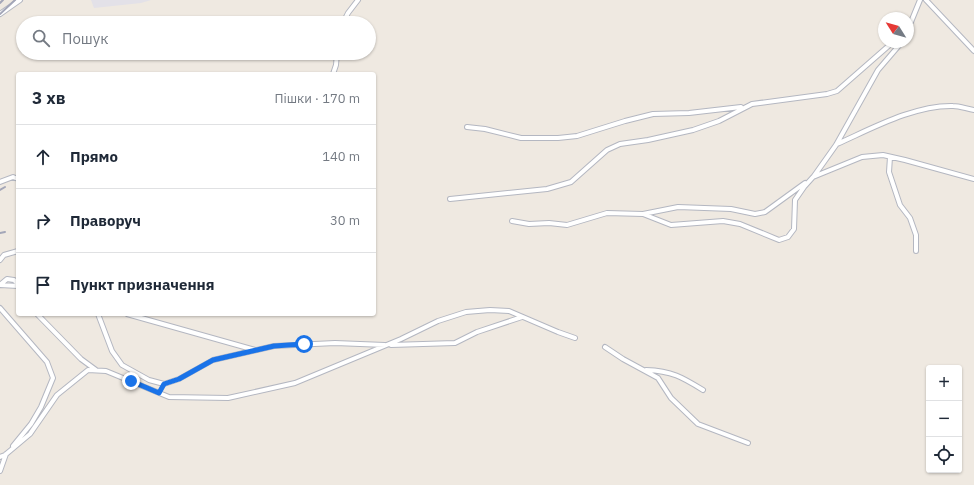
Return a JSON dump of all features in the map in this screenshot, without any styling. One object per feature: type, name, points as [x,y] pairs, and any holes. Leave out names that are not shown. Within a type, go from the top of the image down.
[{"type":"lane","points":[[0,14],[20,0]]},
{"type":"lane","points":[[346,16],[358,0]]},
{"type":"lane","points":[[914,13],[920,0]]},
{"type":"lane","points":[[926,0],[974,52]]},
{"type":"lane","points":[[450,199],[547,189],[571,182],[607,150],[620,144],[648,140],[693,130],[719,121],[752,104],[827,94],[837,91],[886,48]]},
{"type":"lane","points":[[643,214],[671,225],[723,221],[740,224],[779,240],[788,237],[794,229],[795,200],[836,144],[878,70],[897,48]]},
{"type":"lane","points":[[334,72],[336,60]]},
{"type":"lane","points":[[836,144],[900,117],[934,107],[954,106],[974,110]]},
{"type":"lane","points":[[467,127],[485,129],[521,138],[558,138],[577,136],[652,114],[689,113],[744,107]]},
{"type":"lane","points":[[512,221],[529,224],[549,223],[567,225],[607,213],[643,214],[678,207],[731,209],[755,214],[765,212],[813,177],[862,157],[883,155],[974,179]]},
{"type":"lane","points":[[890,157],[889,172],[900,205],[910,218],[916,235],[916,251]]},
{"type":"lane","points":[[1,181],[13,177],[16,178]]},
{"type":"lane","points":[[0,260],[4,256],[16,252]]},
{"type":"lane","points":[[0,285],[7,279],[14,280],[16,282]]},
{"type":"lane","points":[[0,308],[47,362],[53,378],[41,407],[31,424],[6,455],[0,471]]},
{"type":"lane","points":[[0,457],[6,455],[30,434],[57,395],[88,370],[106,371],[169,397],[228,398],[295,383],[388,345],[438,321],[466,312],[490,310],[509,311],[575,338]]},
{"type":"lane","points":[[39,316],[81,359],[96,370]]},
{"type":"lane","points":[[99,316],[112,352],[122,364],[149,380],[164,384],[179,379],[213,360],[274,346],[335,343],[388,345],[455,343],[477,332],[522,317]]},
{"type":"lane","points":[[134,316],[255,350]]},
{"type":"lane","points":[[606,347],[658,378],[671,398],[698,424],[748,443]]},
{"type":"lane","points":[[644,370],[662,371],[680,376],[703,390]]},
{"type":"lane","points":[[159,393],[164,384]]},
{"type":"shaded area","points":[[91,0],[151,0],[141,3],[94,8]]},
{"type":"railway","points":[[0,3],[3,0]]},
{"type":"railway","points":[[0,14],[15,0]]},
{"type":"railway","points":[[0,190],[5,187]]},
{"type":"railway","points":[[0,233],[5,232]]},
{"type":"route","points":[[131,381],[159,393],[164,384],[179,379],[213,360],[274,346],[304,344]]}]
